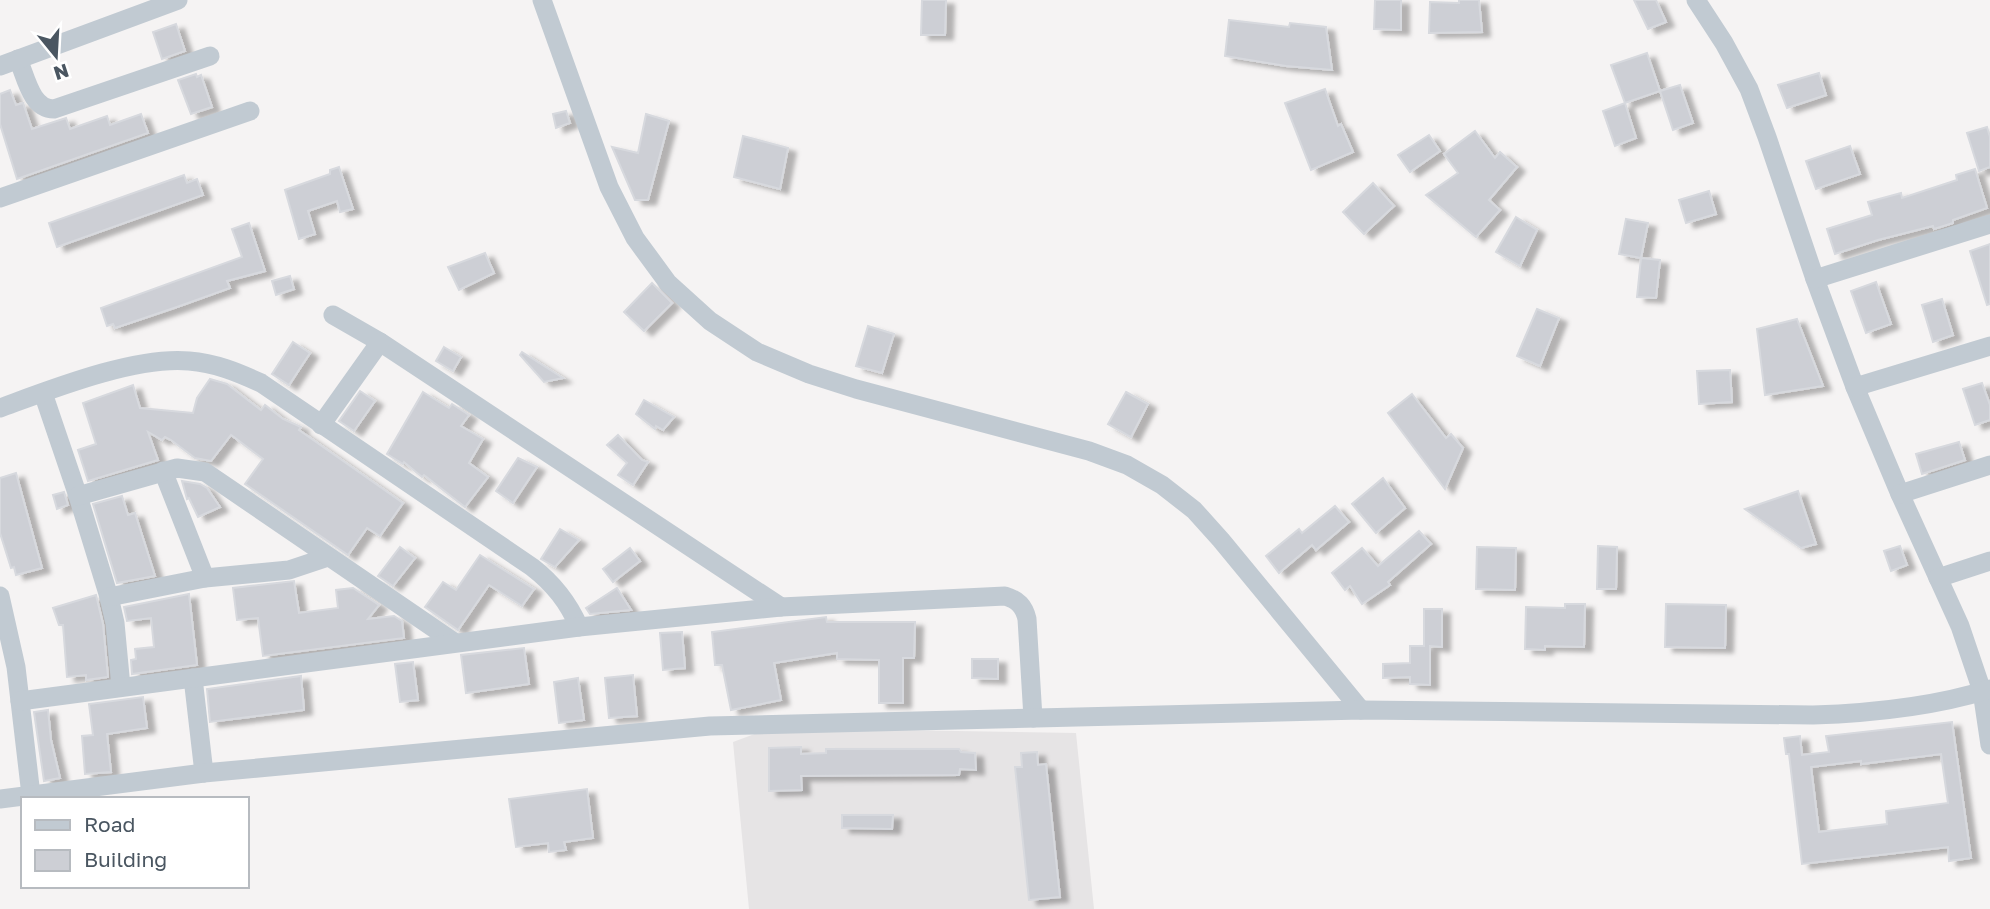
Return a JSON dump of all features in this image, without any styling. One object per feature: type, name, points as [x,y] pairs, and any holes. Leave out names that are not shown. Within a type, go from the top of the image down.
[{"type":"street","points":[[178,0],[9,62],[35,100],[42,107],[54,109],[210,56]]},
{"type":"street","points":[[542,0],[609,187],[635,238],[668,283],[710,321],[757,352],[809,374],[1089,451],[1127,465],[1162,485],[1194,510],[1221,540],[1361,710]]},
{"type":"street","points":[[1696,0],[1749,89],[1855,387],[1986,690],[1990,745]]},
{"type":"street","points":[[0,198],[250,111]]},
{"type":"street","points":[[1815,279],[1990,224]]},
{"type":"street","points":[[333,315],[380,342],[781,607]]},
{"type":"street","points":[[321,425],[380,342]]},
{"type":"street","points":[[1855,387],[1990,346]]},
{"type":"street","points":[[0,408],[135,365],[161,361],[187,360],[213,364],[237,372],[261,383],[544,576],[565,600],[579,627]]},
{"type":"street","points":[[43,393],[109,597],[115,623],[121,687]]},
{"type":"street","points":[[1900,494],[1990,465]]},
{"type":"street","points":[[78,496],[177,468],[205,472],[454,642]]},
{"type":"street","points":[[163,471],[205,578]]},
{"type":"street","points":[[109,597],[205,578],[289,570],[328,557]]},
{"type":"street","points":[[1938,578],[1990,561]]},
{"type":"street","points":[[0,596],[10,634],[30,794]]},
{"type":"street","points":[[20,701],[579,627],[781,607],[1005,596],[1016,600],[1024,608],[1027,619],[1033,718]]},
{"type":"street","points":[[193,678],[204,774]]},
{"type":"street","points":[[0,799],[204,774],[710,726],[1361,710],[1813,715],[1871,713],[1928,704],[1986,690]]},
{"type":"shaded area","points":[[771,728],[1076,733],[1094,909],[749,909],[733,742]]},
{"type":"building","points":[[922,0],[946,0],[945,35],[921,35]]},
{"type":"building","points":[[1375,0],[1401,0],[1401,30],[1374,29]]},
{"type":"building","points":[[1459,0],[1479,0],[1482,32],[1429,33],[1430,2],[1459,3]]},
{"type":"building","points":[[1634,0],[1656,0],[1666,22],[1648,29]]},
{"type":"building","points":[[1229,20],[1289,27],[1290,23],[1326,27],[1332,70],[1225,56]]},
{"type":"building","points":[[176,24],[185,51],[162,59],[153,32]]},
{"type":"building","points":[[1647,53],[1660,91],[1625,103],[1611,65]]},
{"type":"building","points":[[1819,73],[1826,95],[1787,108],[1778,85]]},
{"type":"building","points":[[196,74],[197,77],[201,75],[212,107],[191,114],[178,80]]},
{"type":"building","points":[[1680,85],[1693,123],[1673,130],[1660,91]]},
{"type":"building","points":[[1325,89],[1338,126],[1341,124],[1353,152],[1311,170],[1285,103]]},
{"type":"building","points":[[10,90],[16,105],[23,103],[32,129],[66,118],[70,129],[107,116],[110,125],[141,114],[148,133],[17,179],[0,124],[0,94]]},
{"type":"building","points":[[1625,103],[1636,138],[1615,146],[1603,111]]},
{"type":"building","points":[[566,111],[570,123],[556,128],[553,114]]},
{"type":"building","points":[[646,114],[669,121],[648,200],[635,200],[612,147],[638,153]]},
{"type":"building","points":[[1987,127],[1990,137],[1990,167],[1979,171],[1967,133]]},
{"type":"building","points":[[1475,131],[1495,158],[1500,152],[1517,167],[1489,200],[1500,210],[1476,237],[1426,195],[1458,173],[1444,154]]},
{"type":"building","points":[[1429,135],[1440,151],[1410,172],[1398,155]]},
{"type":"building","points":[[743,136],[788,148],[780,189],[734,177]]},
{"type":"building","points":[[1850,146],[1860,174],[1816,189],[1806,161]]},
{"type":"building","points":[[339,167],[353,209],[340,212],[337,201],[308,211],[315,234],[299,239],[285,190],[330,174],[330,170]]},
{"type":"building","points":[[1975,169],[1987,208],[1934,229],[1933,226],[1835,254],[1827,229],[1872,215],[1868,202],[1901,193],[1902,198],[1957,180],[1956,175]]},
{"type":"building","points":[[184,175],[187,183],[197,179],[203,195],[57,247],[49,223]]},
{"type":"building","points":[[1373,183],[1394,206],[1364,234],[1343,212]]},
{"type":"building","points":[[1709,191],[1716,214],[1686,223],[1679,200]]},
{"type":"building","points":[[1516,217],[1537,230],[1520,266],[1496,252]]},
{"type":"building","points":[[1626,219],[1648,223],[1641,258],[1619,254]]},
{"type":"building","points":[[249,223],[265,271],[227,281],[230,288],[177,307],[115,328],[113,324],[107,326],[101,308],[242,257],[232,229]]},
{"type":"building","points":[[1990,244],[1990,304],[1987,305],[1970,251]]},
{"type":"building","points":[[485,253],[494,273],[459,290],[448,267]]},
{"type":"building","points":[[1641,258],[1660,260],[1656,298],[1637,297]]},
{"type":"building","points":[[290,276],[294,289],[276,295],[272,281]]},
{"type":"building","points":[[1876,282],[1891,324],[1866,333],[1851,291]]},
{"type":"building","points":[[652,283],[672,303],[644,331],[624,312]]},
{"type":"building","points":[[1942,299],[1953,335],[1933,342],[1922,305]]},
{"type":"building","points":[[1537,309],[1559,318],[1540,366],[1517,356]]},
{"type":"building","points":[[1797,319],[1823,386],[1765,395],[1757,329]]},
{"type":"building","points":[[868,326],[894,334],[882,373],[856,366]]},
{"type":"building","points":[[293,342],[310,353],[289,385],[272,374]]},
{"type":"building","points":[[444,347],[461,357],[453,371],[436,361]]},
{"type":"building","points":[[522,352],[563,378],[544,382],[520,355]]},
{"type":"building","points":[[1730,370],[1732,402],[1699,404],[1697,371]]},
{"type":"building","points":[[210,379],[227,384],[261,410],[265,405],[283,419],[301,427],[299,430],[403,503],[380,536],[367,528],[348,555],[245,484],[263,459],[231,435],[211,461],[195,458],[171,440],[165,437],[162,440],[148,432],[158,460],[88,481],[78,450],[96,444],[83,403],[133,385],[140,408],[193,413],[197,398]]},
{"type":"building","points":[[1982,383],[1990,405],[1990,420],[1975,425],[1963,389]]},
{"type":"building","points":[[360,391],[375,401],[354,431],[339,421]]},
{"type":"building","points":[[423,392],[449,408],[452,404],[469,415],[461,426],[483,439],[469,463],[488,477],[465,507],[424,475],[422,477],[404,462],[403,464],[387,454]]},
{"type":"building","points":[[1126,392],[1148,404],[1131,437],[1108,424]]},
{"type":"building","points":[[1412,394],[1446,438],[1451,434],[1463,448],[1445,489],[1388,413]]},
{"type":"building","points":[[644,400],[674,417],[663,430],[656,426],[655,429],[636,414]]},
{"type":"building","points":[[618,435],[642,460],[648,462],[633,485],[618,475],[627,463],[607,445]]},
{"type":"building","points":[[1959,442],[1965,460],[1922,474],[1916,454]]},
{"type":"building","points":[[518,458],[537,467],[513,503],[496,491]]},
{"type":"building","points":[[16,473],[42,568],[16,575],[14,567],[11,568],[0,533],[0,478]]},
{"type":"building","points":[[1383,478],[1405,508],[1376,533],[1352,504]]},
{"type":"building","points":[[182,481],[207,488],[220,507],[198,517],[189,498],[187,499]]},
{"type":"building","points":[[1798,491],[1816,544],[1801,548],[1745,509]]},
{"type":"building","points":[[64,492],[68,505],[57,509],[53,495]]},
{"type":"building","points":[[122,496],[128,515],[135,513],[155,576],[117,583],[93,504]]},
{"type":"building","points":[[1335,506],[1349,522],[1316,550],[1312,545],[1279,573],[1266,556],[1299,529],[1302,533]]},
{"type":"building","points":[[560,529],[579,540],[555,567],[541,559]]},
{"type":"building","points":[[1419,531],[1431,544],[1388,582],[1390,585],[1362,604],[1350,586],[1345,590],[1332,573],[1362,548],[1378,566]]},
{"type":"building","points":[[1598,546],[1617,547],[1616,589],[1597,589]]},
{"type":"building","points":[[1900,546],[1907,565],[1891,571],[1884,551]]},
{"type":"building","points":[[400,547],[415,558],[393,586],[378,576]]},
{"type":"building","points":[[1477,547],[1516,548],[1515,590],[1476,589]]},
{"type":"building","points":[[630,548],[640,561],[613,582],[603,569]]},
{"type":"building","points":[[480,555],[534,589],[522,606],[489,585],[458,630],[425,607],[443,582],[456,590]]},
{"type":"building","points":[[294,581],[299,613],[338,608],[336,590],[353,588],[379,605],[368,619],[394,616],[402,621],[404,638],[263,656],[258,618],[237,620],[233,588]]},
{"type":"building","points":[[617,588],[631,610],[590,614],[586,608]]},
{"type":"building","points":[[189,594],[197,665],[132,674],[131,660],[136,659],[135,649],[154,647],[151,618],[127,621],[124,607]]},
{"type":"building","points":[[96,595],[103,624],[108,677],[86,680],[86,675],[67,677],[63,625],[59,625],[53,608]]},
{"type":"building","points":[[1565,604],[1585,604],[1584,647],[1545,646],[1545,650],[1525,649],[1526,607],[1565,608]]},
{"type":"building","points":[[1666,604],[1726,605],[1725,648],[1665,647]]},
{"type":"building","points":[[1424,609],[1442,609],[1442,647],[1430,646],[1430,685],[1410,684],[1410,677],[1383,678],[1383,664],[1410,663],[1410,646],[1424,646]]},
{"type":"building","points":[[826,617],[827,622],[915,622],[914,658],[903,658],[903,703],[879,703],[879,660],[837,659],[837,653],[774,663],[781,700],[731,710],[722,665],[715,665],[712,632]]},
{"type":"building","points":[[682,632],[685,668],[663,670],[660,633]]},
{"type":"building","points":[[524,648],[529,684],[466,693],[461,655]]},
{"type":"building","points":[[972,659],[998,659],[998,679],[972,678]]},
{"type":"building","points":[[413,662],[418,700],[400,702],[395,664]]},
{"type":"building","points":[[633,675],[637,716],[609,718],[605,678]]},
{"type":"building","points":[[301,676],[304,710],[210,722],[207,689]]},
{"type":"building","points":[[578,678],[584,720],[559,723],[554,682]]},
{"type":"building","points":[[143,697],[147,728],[107,734],[111,772],[85,774],[82,736],[93,735],[89,704]]},
{"type":"building","points":[[48,710],[51,740],[60,778],[44,781],[34,712]]},
{"type":"building","points":[[1952,722],[1971,858],[1949,861],[1948,847],[1802,864],[1789,754],[1786,754],[1784,738],[1800,736],[1802,755],[1829,752],[1826,736]],"holes":[[[1941,754],[1948,803],[1886,811],[1887,824],[1819,832],[1811,767]]]},
{"type":"building","points":[[801,747],[801,754],[826,753],[826,749],[959,749],[961,752],[975,753],[976,770],[960,769],[959,775],[801,776],[802,790],[769,791],[769,748]]},
{"type":"building","points":[[1037,752],[1038,765],[1046,764],[1060,897],[1029,900],[1015,767],[1022,767],[1021,753]]},
{"type":"building","points":[[587,789],[593,838],[564,842],[566,850],[549,852],[548,843],[516,847],[509,799]]},
{"type":"building","points":[[842,815],[893,815],[892,829],[842,828]]}]
